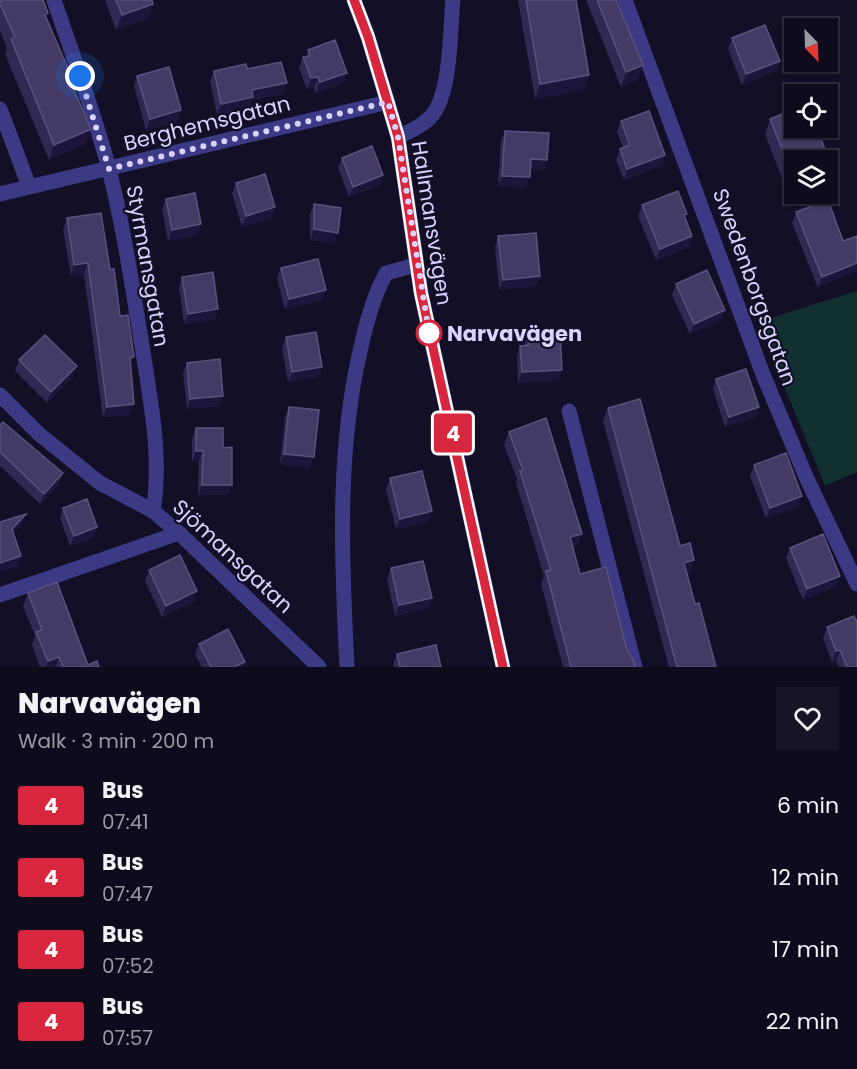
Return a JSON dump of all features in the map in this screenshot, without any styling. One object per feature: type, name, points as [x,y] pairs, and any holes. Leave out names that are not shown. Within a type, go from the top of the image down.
[{"type":"street","name":"Styrmansgatan","points":[[54,0],[109,169],[126,247],[148,383],[155,449],[156,490],[153,511]]},
{"type":"street","name":"Hallmansvägen","points":[[354,0],[398,137],[416,265],[503,667]]},
{"type":"street","points":[[398,137],[417,128],[433,114],[443,95],[453,0]]},
{"type":"street","name":"Swedenborgsgatan","points":[[625,0],[764,377],[807,479],[857,584]]},
{"type":"street","name":"Berghemsgatan","points":[[0,194],[388,102]]},
{"type":"street","points":[[0,109],[29,186]]},
{"type":"street","points":[[347,667],[341,543],[347,418],[359,355],[376,291],[386,273],[416,265]]},
{"type":"street","name":"Sjömansgatan","points":[[0,395],[39,434],[100,483],[153,511],[179,533],[320,667]]},
{"type":"street","points":[[569,411],[635,667]]},
{"type":"street","points":[[0,595],[179,533]]},
{"type":"green space","points":[[857,291],[857,472],[825,486],[758,322]]},
{"type":"building","points":[[0,0],[43,0],[48,13],[45,15],[91,129],[54,145],[11,39],[15,37]]},
{"type":"building","points":[[116,0],[152,0],[153,4],[122,15]]},
{"type":"building","points":[[526,0],[576,0],[589,75],[540,84]]},
{"type":"building","points":[[597,0],[616,0],[643,65],[626,72]]},
{"type":"building","points":[[765,25],[780,61],[746,74],[732,38]]},
{"type":"building","points":[[335,40],[347,73],[320,82],[318,77],[311,78],[303,57],[310,56],[308,50]]},
{"type":"building","points":[[281,62],[287,83],[252,90],[253,97],[221,104],[214,71],[246,64],[247,69]]},
{"type":"building","points":[[169,67],[181,110],[150,119],[137,76]]},
{"type":"building","points":[[649,111],[665,155],[627,169],[620,149],[630,145],[621,121]]},
{"type":"building","points":[[784,113],[784,138],[821,138],[825,150],[784,150],[784,154],[770,119]]},
{"type":"building","points":[[505,131],[549,133],[547,160],[531,159],[530,177],[502,176]]},
{"type":"building","points":[[372,146],[383,175],[353,187],[342,158]]},
{"type":"building","points":[[265,174],[275,207],[246,216],[236,183]]},
{"type":"building","points":[[678,191],[692,236],[660,249],[642,205]]},
{"type":"building","points":[[195,193],[201,224],[172,230],[166,199]]},
{"type":"building","points":[[314,204],[341,208],[338,233],[314,229]]},
{"type":"building","points":[[817,204],[829,204],[843,241],[857,236],[857,263],[822,277],[796,212]]},
{"type":"building","points":[[101,213],[110,269],[114,269],[120,316],[128,315],[134,357],[130,358],[134,404],[107,407],[88,263],[74,265],[67,218]]},
{"type":"building","points":[[536,233],[540,276],[503,280],[498,236]]},
{"type":"building","points":[[318,259],[326,290],[289,299],[281,268]]},
{"type":"building","points":[[707,270],[725,310],[694,324],[676,284]]},
{"type":"building","points":[[213,272],[218,309],[188,314],[182,277]]},
{"type":"building","points":[[560,330],[562,370],[522,372],[520,346],[529,345],[528,332]]},
{"type":"building","points":[[316,332],[322,367],[292,372],[286,337]]},
{"type":"building","points":[[45,335],[77,366],[51,392],[19,360]]},
{"type":"building","points":[[220,359],[223,396],[190,399],[187,363]]},
{"type":"building","points":[[746,369],[759,407],[729,417],[716,379]]},
{"type":"building","points":[[640,399],[680,546],[690,543],[694,560],[684,563],[695,604],[699,603],[716,667],[677,667],[608,408]]},
{"type":"building","points":[[289,407],[319,410],[314,457],[284,454]]},
{"type":"building","points":[[546,418],[582,534],[570,537],[580,574],[606,567],[626,647],[635,667],[571,667],[546,571],[551,570],[520,471],[523,470],[509,432]]},
{"type":"building","points":[[3,422],[63,473],[44,494],[0,452],[0,425]]},
{"type":"building","points":[[196,428],[223,428],[223,448],[232,447],[232,485],[202,485],[203,451],[196,451]]},
{"type":"building","points":[[786,453],[802,496],[770,508],[754,465]]},
{"type":"building","points":[[422,471],[432,511],[400,519],[390,478]]},
{"type":"building","points":[[87,499],[97,527],[74,536],[63,508]]},
{"type":"building","points":[[26,514],[12,529],[21,556],[0,563],[0,522]]},
{"type":"building","points":[[823,534],[840,576],[807,589],[790,548]]},
{"type":"building","points":[[180,555],[197,591],[166,606],[149,570]]},
{"type":"building","points":[[423,561],[432,598],[399,605],[391,568]]},
{"type":"building","points":[[57,582],[88,665],[97,661],[99,667],[63,667],[59,657],[48,661],[36,632],[42,630],[28,593]]},
{"type":"building","points":[[854,616],[857,622],[857,667],[847,667],[840,650],[836,651],[827,627]]},
{"type":"building","points":[[228,629],[245,662],[234,667],[211,667],[199,644]]},
{"type":"building","points":[[436,645],[441,667],[400,667],[397,654]]},
{"type":"bus line","name":"4","points":[[354,0],[368,37],[398,137],[421,293],[503,667]]},
{"type":"place","name":"Narvavägen","points":[[429,333]]},
{"type":"route","points":[[80,76],[109,169],[388,102],[398,137],[416,265],[429,333]]}]
